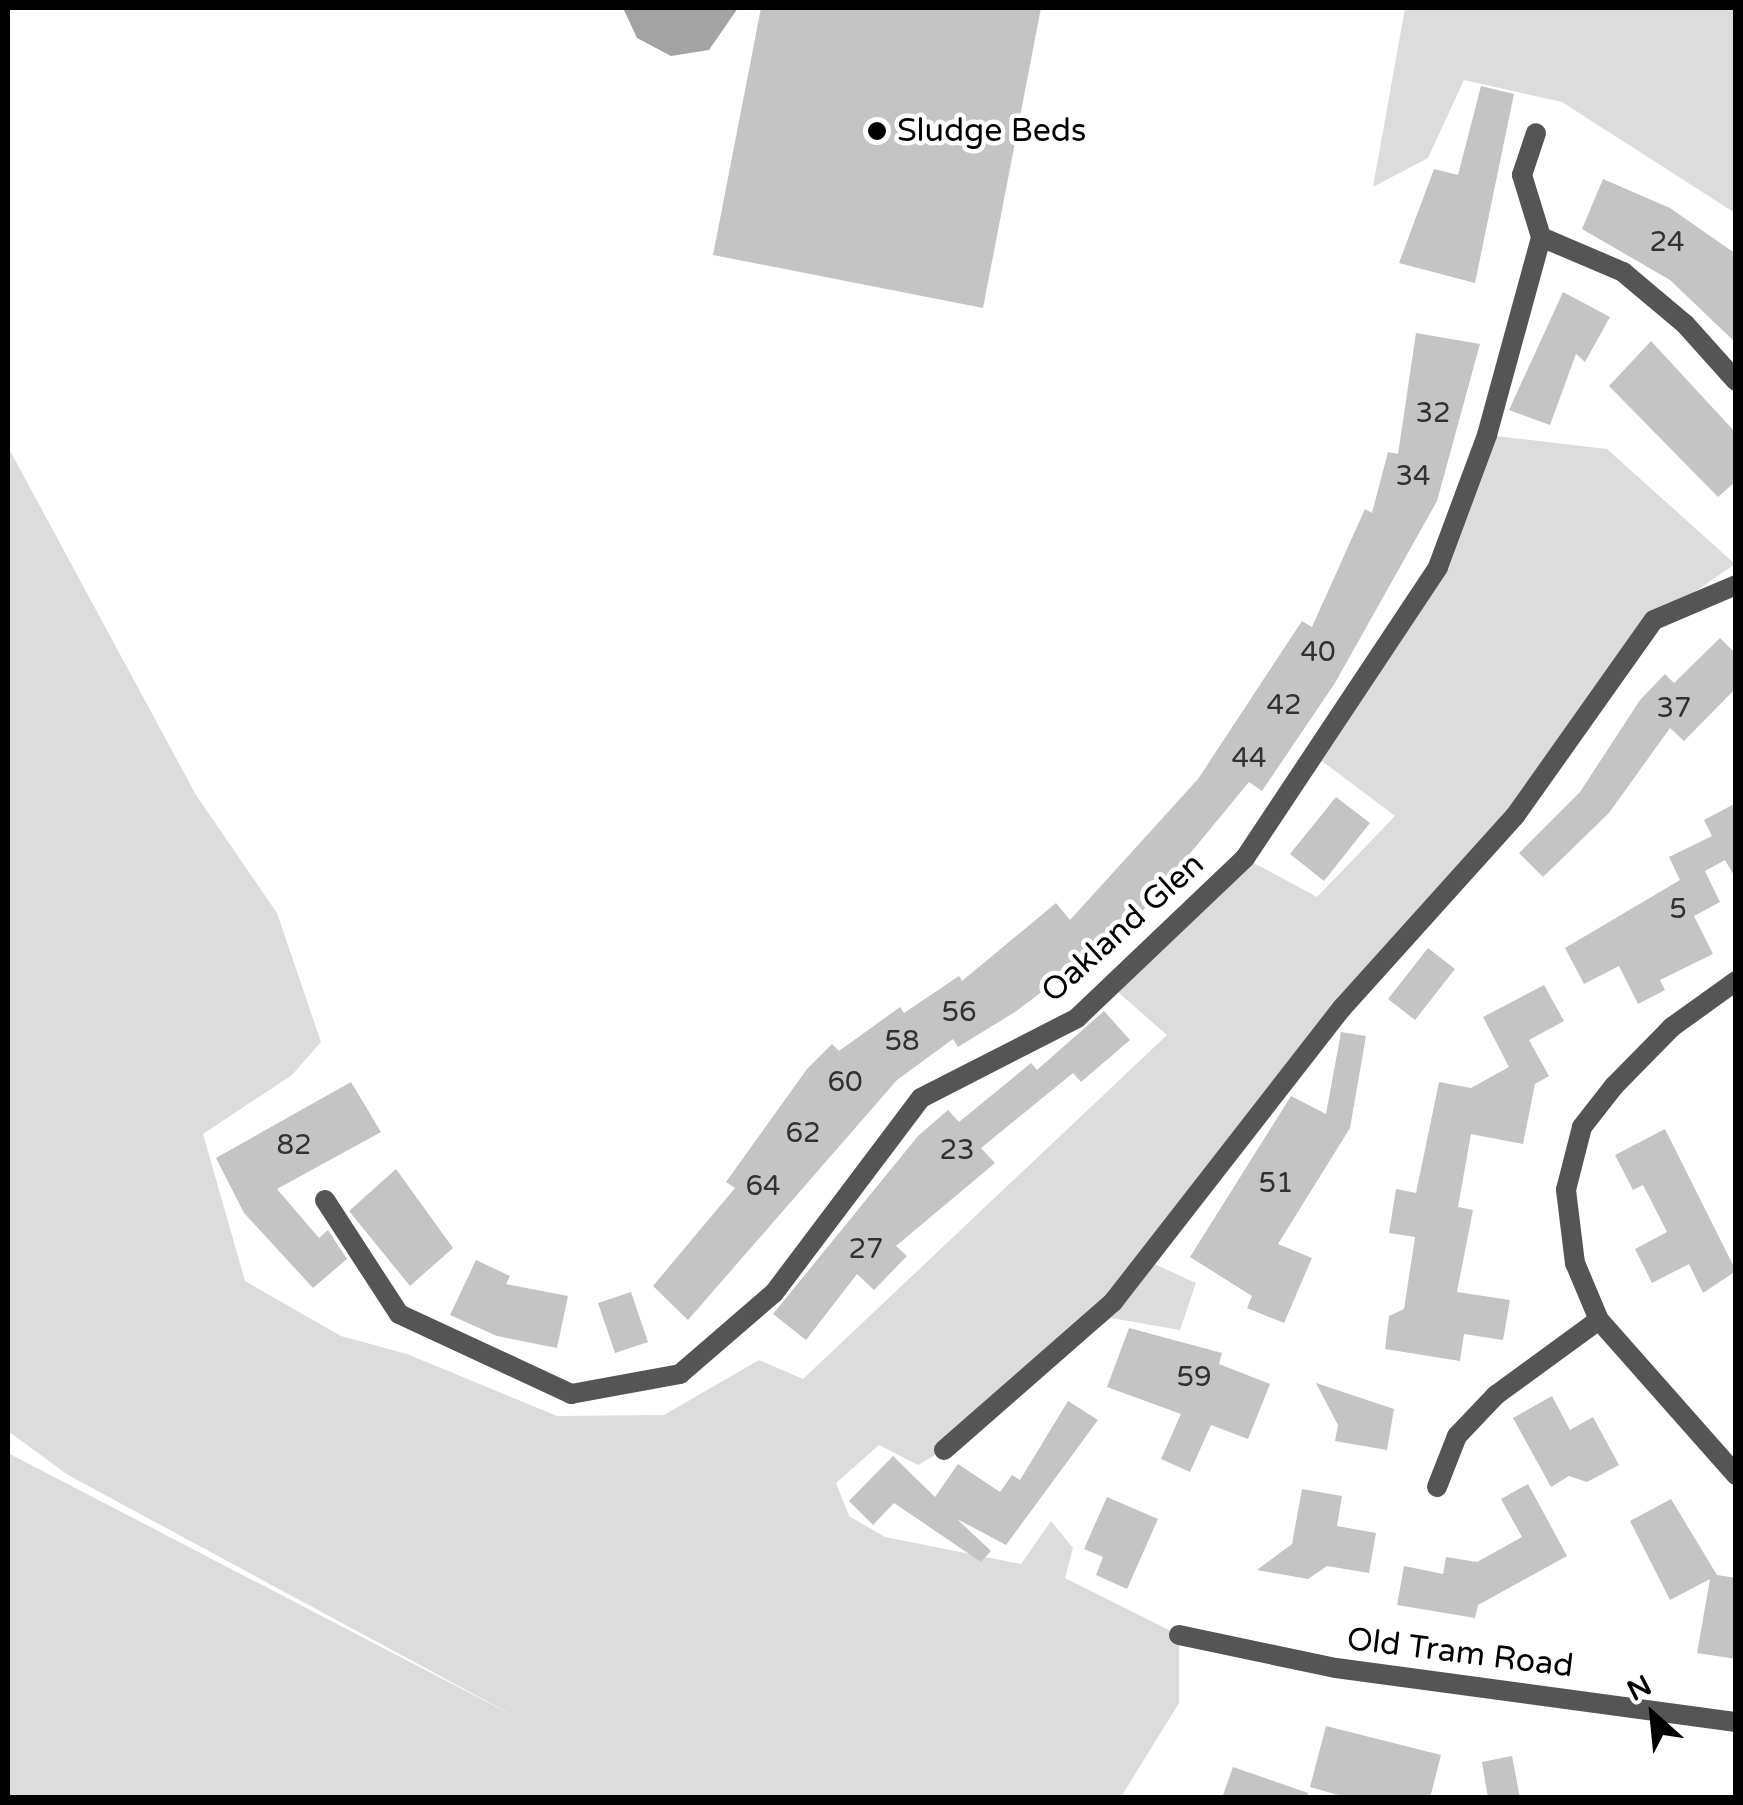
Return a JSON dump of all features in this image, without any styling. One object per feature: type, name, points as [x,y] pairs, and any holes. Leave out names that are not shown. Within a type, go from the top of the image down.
[{"type":"street","points":[[1536,133],[1522,175],[1542,238],[1622,272],[1685,324],[1736,381]]},
{"type":"street","name":"Oakland Glen","points":[[325,1200],[399,1314],[571,1394],[680,1374],[774,1293],[920,1098],[1077,1018],[1246,858],[1438,568],[1487,435],[1542,238]]},
{"type":"street","points":[[944,1450],[1059,1357],[1113,1302],[1342,1008],[1515,816],[1654,620],[1736,585]]},
{"type":"street","points":[[1736,982],[1672,1027],[1582,1127],[1566,1190],[1574,1263],[1599,1320],[1736,1475]]},
{"type":"street","points":[[1437,1487],[1457,1436],[1496,1395],[1599,1320]]},
{"type":"street","name":"Old Tram Road","points":[[1179,1635],[1336,1668],[1736,1722]]},
{"type":"shaded area","points":[[623,8],[738,8],[709,50],[671,56],[637,38]]},
{"type":"shaded area","points":[[1405,8],[1735,8],[1735,213],[1562,102],[1464,80],[1428,158],[1373,187]]},
{"type":"shaded area","points":[[1487,435],[1607,449],[1735,564],[1654,620],[1590,718],[1342,1008],[1148,1261],[1196,1283],[1180,1330],[1111,1318],[944,1450],[918,1465],[879,1445],[836,1483],[849,1516],[885,1537],[1021,1564],[1051,1521],[1073,1548],[1065,1578],[1179,1635],[1179,1703],[1121,1797],[8,1797],[8,1453],[516,1717],[68,1475],[8,1431],[8,447],[196,795],[277,913],[321,1042],[292,1075],[203,1134],[245,1281],[341,1336],[407,1354],[557,1416],[664,1415],[759,1360],[803,1379],[1167,1035],[1111,986],[1245,858],[1317,897],[1395,816],[1314,755],[1438,567]]},
{"type":"building","name":"Sludge Beds","points":[[761,8],[1041,8],[983,308],[713,255]]},
{"type":"building","points":[[1481,86],[1514,94],[1475,283],[1399,263],[1434,169],[1458,175]]},
{"type":"building","points":[[1603,179],[1670,208],[1736,254],[1736,343],[1670,280],[1582,229]]},
{"type":"building","points":[[1563,292],[1610,317],[1585,362],[1576,354],[1550,425],[1509,410]]},
{"type":"building","points":[[1416,333],[1480,344],[1437,501],[1335,683],[1262,791],[1249,782],[1131,925],[1015,1012],[958,1047],[953,1039],[897,1080],[688,1320],[653,1286],[735,1188],[726,1182],[807,1069],[832,1044],[839,1051],[900,1007],[904,1013],[959,976],[962,981],[1056,903],[1070,920],[1198,779],[1302,621],[1312,627],[1365,509],[1372,513],[1388,452],[1398,454]]},
{"type":"building","points":[[1651,341],[1736,433],[1736,481],[1718,497],[1609,386]]},
{"type":"building","points":[[1720,638],[1736,654],[1736,688],[1684,741],[1670,728],[1609,813],[1543,877],[1519,853],[1580,792],[1640,700],[1665,674],[1674,683]]},
{"type":"building","points":[[1336,797],[1370,823],[1324,881],[1290,854]]},
{"type":"building","points":[[1736,803],[1736,879],[1725,860],[1705,871],[1720,902],[1694,916],[1713,954],[1660,980],[1665,990],[1638,1004],[1619,966],[1584,984],[1565,948],[1680,880],[1669,857],[1712,836],[1704,820]]},
{"type":"building","points":[[1428,948],[1455,969],[1415,1020],[1388,999]]},
{"type":"building","points":[[1544,985],[1564,1021],[1529,1040],[1549,1076],[1535,1084],[1523,1144],[1471,1134],[1458,1207],[1473,1210],[1457,1292],[1510,1300],[1503,1340],[1464,1334],[1460,1361],[1385,1349],[1389,1316],[1404,1309],[1415,1237],[1389,1233],[1396,1189],[1416,1193],[1439,1082],[1471,1088],[1509,1067],[1483,1017]]},
{"type":"building","points":[[1104,1011],[1130,1040],[1081,1082],[1073,1073],[981,1148],[995,1163],[896,1246],[907,1256],[874,1290],[857,1274],[806,1340],[773,1314],[918,1136],[948,1110],[959,1122],[1031,1063],[1037,1070]]},
{"type":"building","points":[[1341,1032],[1366,1036],[1350,1128],[1278,1244],[1312,1258],[1284,1323],[1247,1308],[1252,1296],[1190,1257],[1291,1096],[1326,1114]]},
{"type":"building","points":[[351,1082],[381,1132],[277,1189],[319,1238],[328,1230],[347,1259],[313,1288],[244,1213],[216,1158]]},
{"type":"building","points":[[1665,1129],[1736,1271],[1703,1293],[1689,1264],[1652,1283],[1635,1249],[1667,1232],[1643,1185],[1633,1190],[1615,1155]]},
{"type":"building","points":[[396,1169],[453,1248],[410,1286],[349,1211]]},
{"type":"building","points":[[476,1260],[510,1276],[506,1284],[568,1296],[557,1348],[497,1336],[450,1315]]},
{"type":"building","points":[[631,1292],[648,1342],[615,1353],[598,1303]]},
{"type":"building","points":[[1129,1328],[1222,1353],[1219,1364],[1270,1384],[1248,1439],[1211,1425],[1190,1472],[1161,1459],[1181,1414],[1107,1387]]},
{"type":"building","points":[[1316,1383],[1394,1409],[1387,1450],[1335,1441],[1338,1425]]},
{"type":"building","points":[[1552,1396],[1570,1430],[1593,1417],[1619,1465],[1587,1482],[1569,1476],[1551,1487],[1513,1418]]},
{"type":"building","points":[[1068,1401],[1098,1420],[1006,1545],[957,1519],[991,1551],[981,1562],[894,1503],[873,1525],[849,1501],[893,1456],[935,1497],[958,1464],[1000,1492],[1012,1475],[1020,1480]]},
{"type":"building","points":[[1528,1484],[1567,1556],[1478,1605],[1475,1618],[1397,1605],[1404,1566],[1443,1574],[1446,1557],[1477,1562],[1522,1537],[1501,1499]]},
{"type":"building","points":[[1302,1489],[1342,1496],[1337,1526],[1376,1533],[1369,1573],[1327,1566],[1308,1579],[1257,1570],[1292,1544]]},
{"type":"building","points":[[1107,1497],[1158,1519],[1127,1589],[1096,1575],[1103,1557],[1084,1549]]},
{"type":"building","points":[[1671,1499],[1717,1575],[1736,1578],[1736,1659],[1697,1653],[1710,1579],[1670,1600],[1630,1521]]},
{"type":"building","points":[[1326,1726],[1441,1755],[1430,1798],[1349,1798],[1310,1787]]},
{"type":"building","points":[[1512,1756],[1520,1798],[1488,1798],[1482,1762]]},
{"type":"building","points":[[1233,1767],[1308,1793],[1307,1798],[1222,1798]]},
{"type":"place","name":"Sludge Beds","points":[[877,131]]}]
